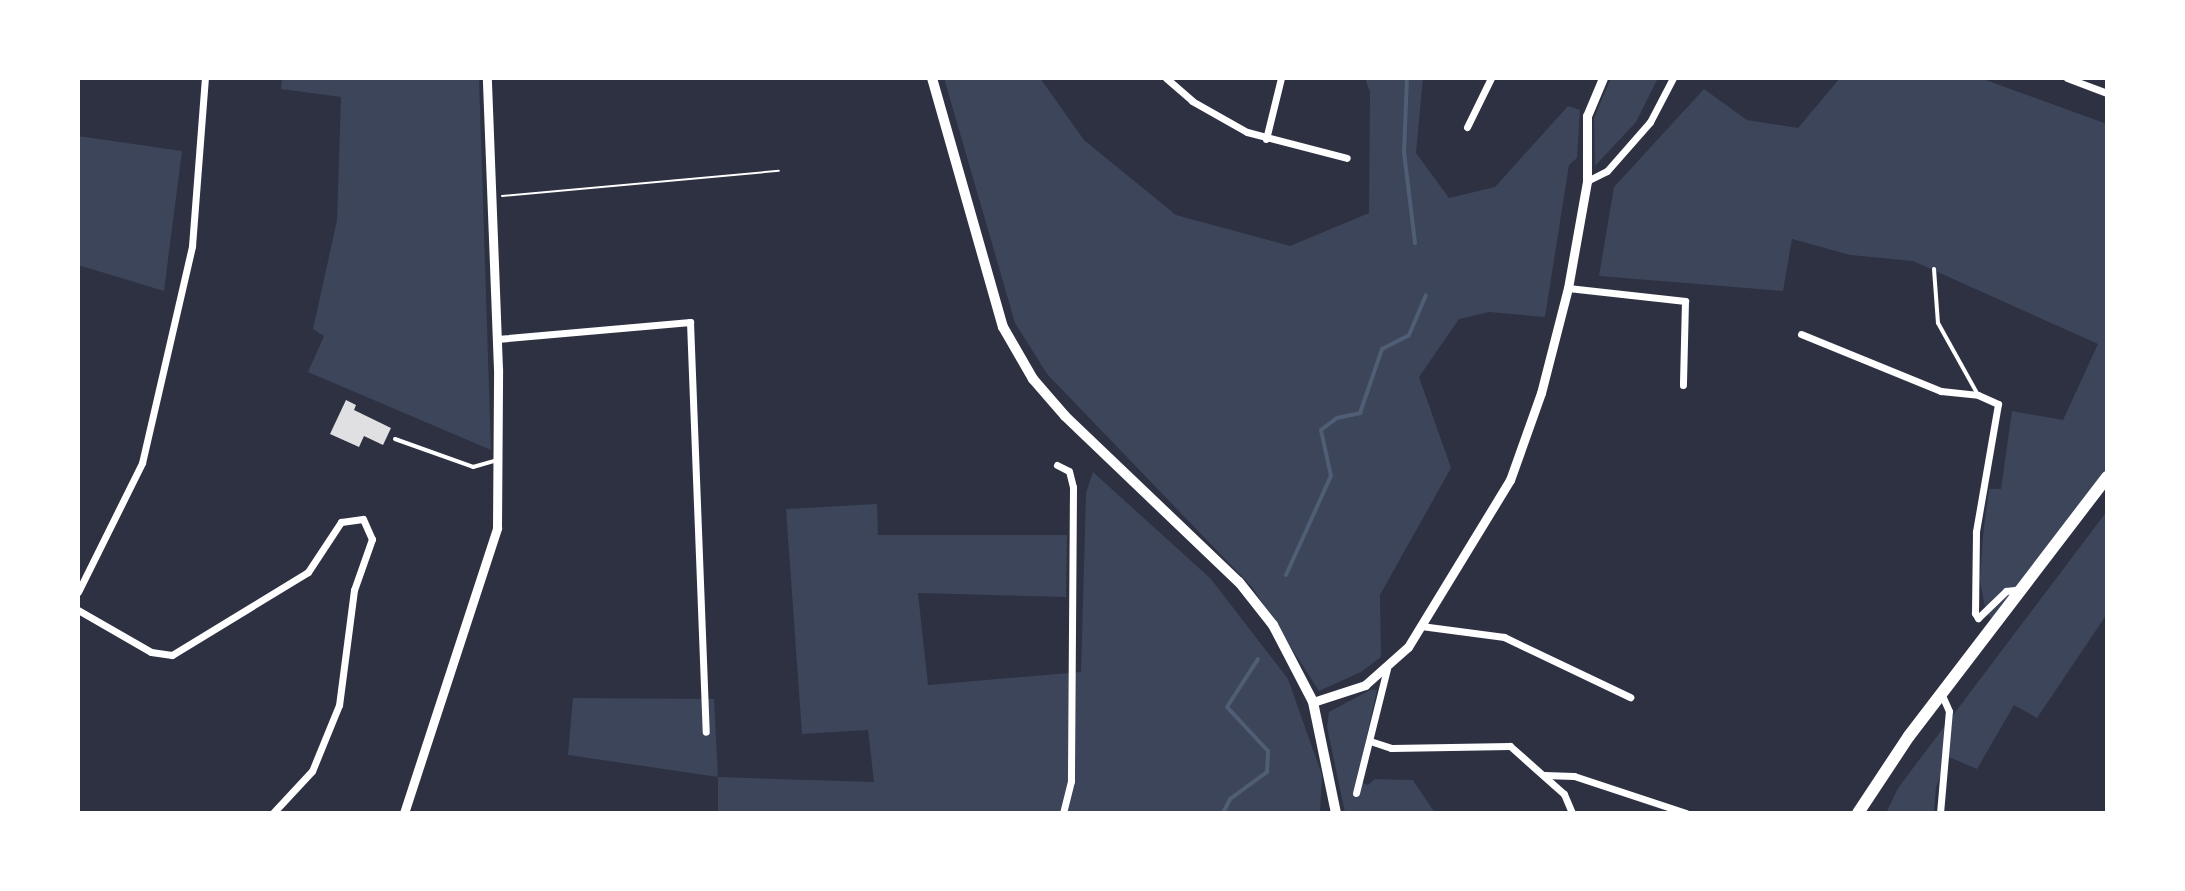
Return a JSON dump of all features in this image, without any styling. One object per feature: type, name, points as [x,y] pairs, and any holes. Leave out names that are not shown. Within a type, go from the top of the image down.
[{"type":"main road","points":[[932,78],[1003,327],[1033,379],[1255,601],[1286,647],[1313,702],[1336,813]]},
{"type":"main road","points":[[1858,813],[1941,693],[2107,477]]},
{"type":"street","points":[[78,592],[142,463],[192,246],[205,78]]},
{"type":"street","points":[[404,813],[494,546],[499,459],[487,78]]},
{"type":"street","points":[[1166,78],[1220,119],[1266,139],[1347,158]]},
{"type":"street","points":[[1266,139],[1281,78]]},
{"type":"street","points":[[1467,127],[1491,78]]},
{"type":"street","points":[[1313,702],[1351,692],[1387,669],[1421,626],[1510,480],[1541,393],[1568,288],[1587,181],[1587,116],[1603,78]]},
{"type":"street","points":[[1587,181],[1607,171],[1650,122],[1673,78]]},
{"type":"street","points":[[2067,78],[2107,93]]},
{"type":"street","points":[[1568,288],[1609,297],[1685,301],[1683,385]]},
{"type":"street","points":[[497,339],[690,322],[706,732]]},
{"type":"street","points":[[1801,334],[1941,391],[1978,395],[1998,404],[1976,532],[1975,613],[1978,618],[2006,591],[2023,589]]},
{"type":"street","points":[[1057,465],[1069,471],[1073,487],[1071,781],[1063,813]]},
{"type":"street","points":[[78,610],[151,652],[172,655],[308,572],[341,522],[363,519],[372,539],[354,590],[339,705],[312,771],[273,813]]},
{"type":"street","points":[[1421,626],[1504,637],[1630,697]]},
{"type":"street","points":[[1356,793],[1387,669]]},
{"type":"street","points":[[1940,813],[1949,711],[1941,693]]},
{"type":"street","points":[[1370,741],[1406,748],[1499,743],[1510,746],[1564,794],[1572,813]]},
{"type":"street","points":[[1544,775],[1574,776],[1686,813]]},
{"type":"lane","points":[[1934,269],[1938,323],[1978,395]]},
{"type":"lane","points":[[395,439],[473,467],[499,459]]},
{"type":"path","points":[[489,197],[779,171]]},
{"type":"shaded area","points":[[282,78],[479,78],[491,450],[308,372],[324,336],[313,329],[337,220],[341,97],[281,89]]},
{"type":"shaded area","points":[[944,78],[1040,78],[1084,140],[1176,215],[1290,246],[1369,213],[1370,92],[1365,78],[1423,78],[1416,153],[1449,198],[1495,187],[1568,106],[1580,110],[1577,158],[1569,165],[1545,317],[1489,312],[1459,319],[1419,377],[1451,468],[1380,595],[1381,657],[1361,672],[1319,691],[1252,587],[1047,374],[1015,323]]},
{"type":"shaded area","points":[[1611,78],[1658,78],[1636,122],[1595,166],[1594,118]]},
{"type":"shaded area","points":[[1840,78],[1980,78],[2107,124],[2107,473],[1994,621],[1986,613],[1980,580],[1983,535],[1989,489],[2001,489],[2012,411],[2063,420],[2098,344],[1913,261],[1850,255],[1792,239],[1783,291],[1599,276],[1614,187],[1704,89],[1747,120],[1798,128]]},
{"type":"shaded area","points":[[78,136],[182,151],[164,291],[78,265]]},
{"type":"shaded area","points":[[1093,472],[1211,579],[1288,679],[1322,775],[1320,813],[718,813],[718,777],[874,782],[868,730],[802,734],[786,509],[877,504],[878,535],[1067,535],[1066,597],[918,593],[928,685],[1081,672],[1086,493]]},
{"type":"shaded area","points":[[2107,511],[2107,614],[2037,718],[2014,705],[1977,769],[1949,757],[1936,787],[1934,813],[1886,813],[1898,788]]},
{"type":"shaded area","points":[[1370,690],[1377,690],[1357,781],[1368,785],[1375,779],[1413,780],[1435,813],[1345,813],[1327,727],[1329,712]]},
{"type":"shaded area","points":[[573,698],[714,699],[718,777],[568,755]]},
{"type":"building","points":[[346,400],[356,405],[354,410],[391,428],[383,445],[364,436],[359,447],[330,434]]},
{"type":"waterway","points":[[1407,78],[1404,152],[1415,243]]},
{"type":"waterway","points":[[1286,575],[1331,476],[1321,430],[1337,418],[1360,413],[1382,349],[1409,335],[1426,295]]},
{"type":"waterway","points":[[1223,813],[1230,799],[1267,772],[1268,751],[1227,707],[1258,659]]}]
